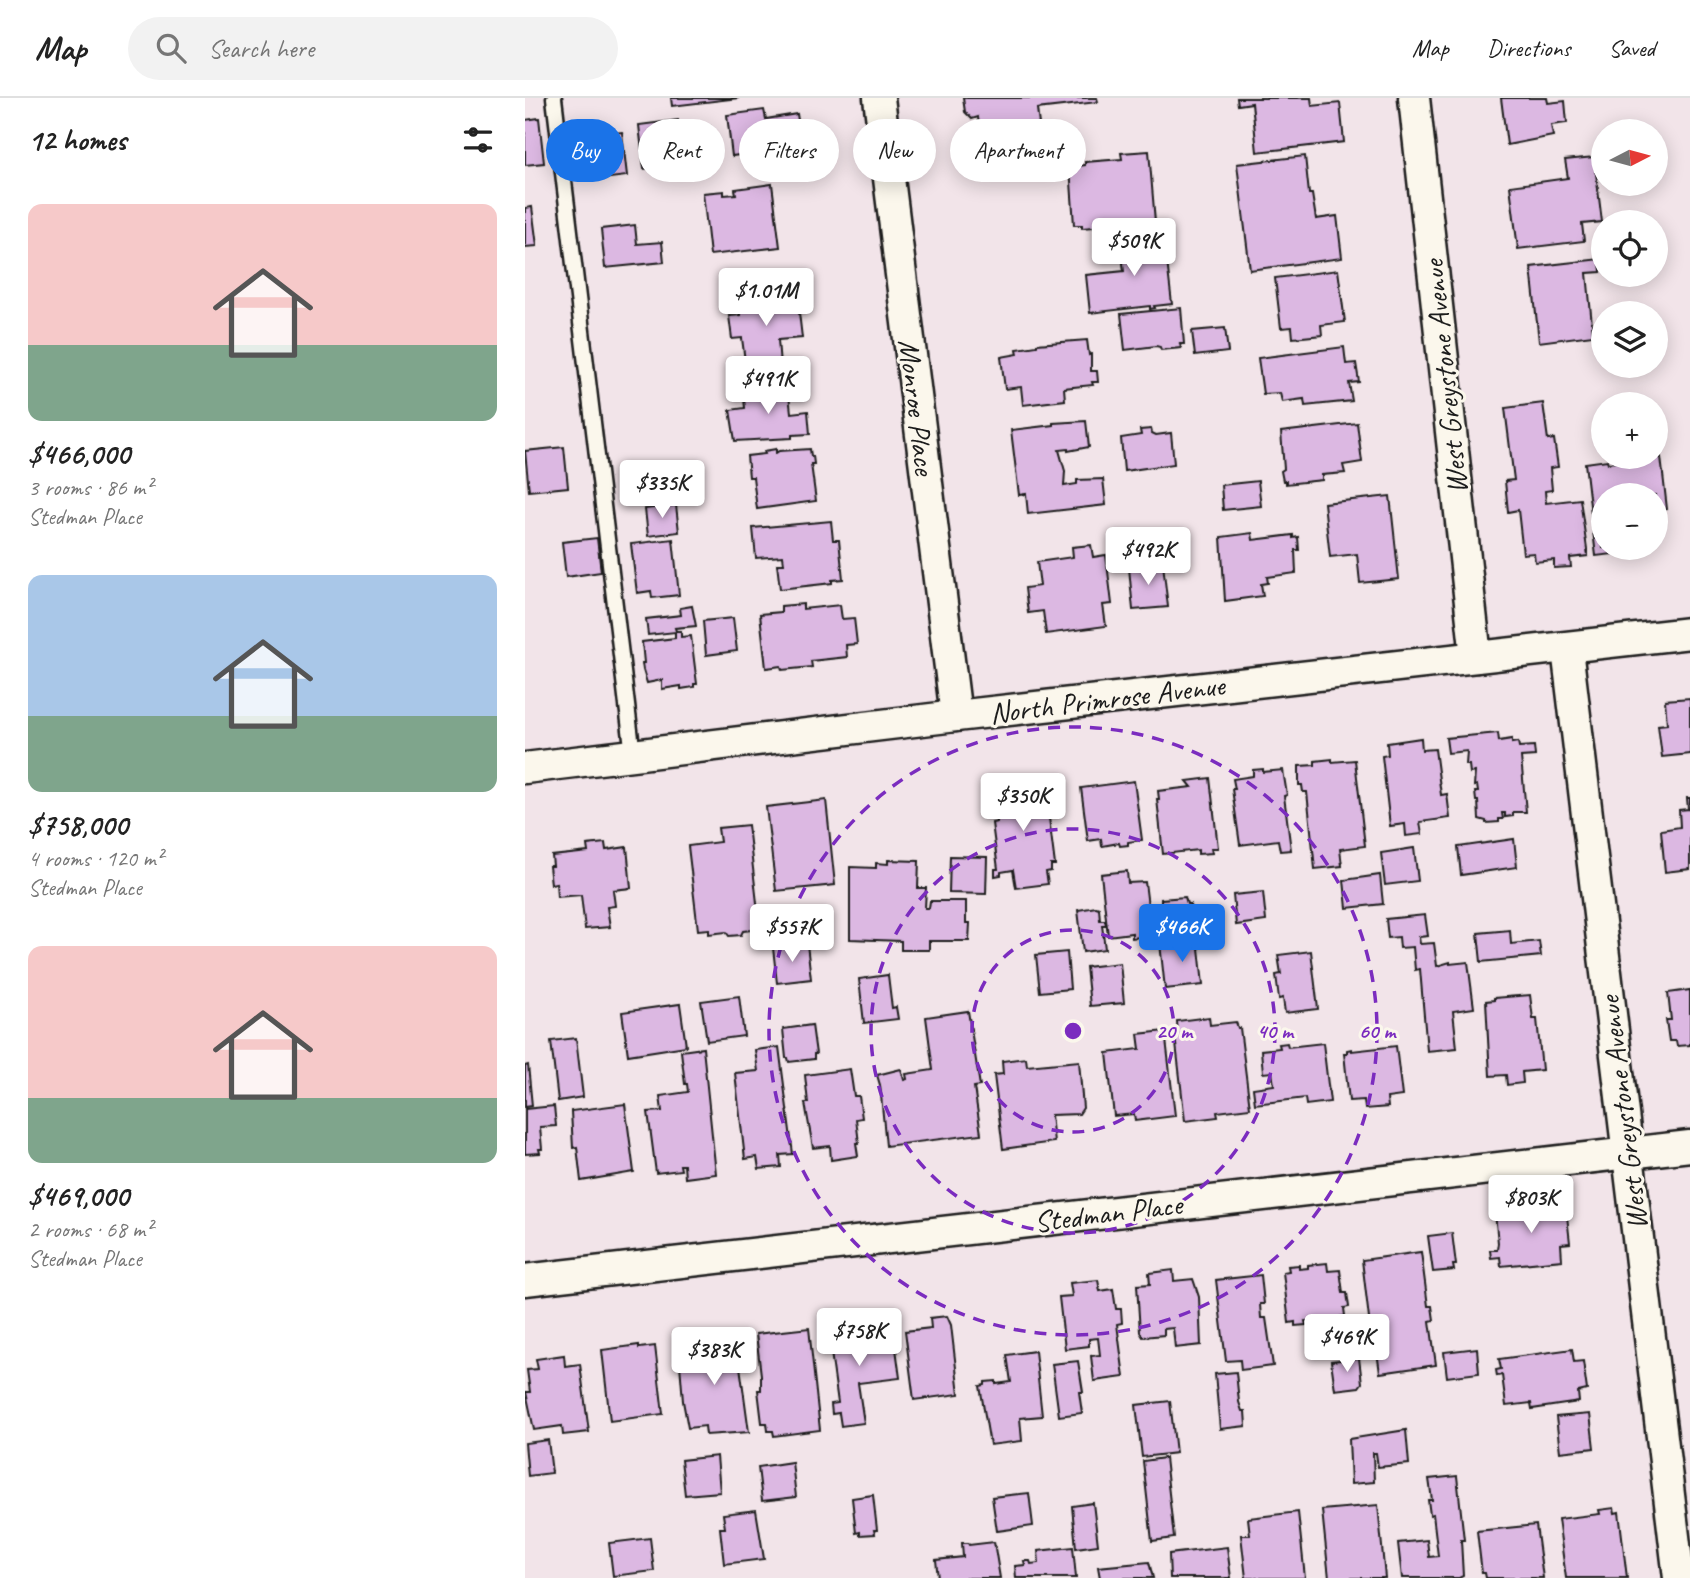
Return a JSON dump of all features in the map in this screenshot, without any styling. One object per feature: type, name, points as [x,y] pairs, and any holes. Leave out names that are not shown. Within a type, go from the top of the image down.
[{"type":"street","name":"Monroe Place","points":[[879,98],[956,716]]},
{"type":"street","name":"West Greystone Avenue","points":[[1414,98],[1476,657]]},
{"type":"street","name":"North Primrose Avenue","points":[[525,768],[1690,633]]},
{"type":"street","name":"West Greystone Avenue","points":[[1567,649],[1679,1578]]},
{"type":"street","name":"Stedman Place","points":[[525,1280],[1690,1146]]},
{"type":"lane","points":[[554,98],[633,755]]},
{"type":"building","points":[[671,98],[739,98],[672,106]]},
{"type":"building","points":[[963,98],[1097,98],[1098,102],[1037,109],[1038,119],[972,119],[965,112]]},
{"type":"building","points":[[1237,98],[1311,98],[1312,106],[1340,103],[1344,142],[1257,152],[1252,103],[1238,105]]},
{"type":"building","points":[[1501,98],[1547,98],[1548,103],[1565,101],[1567,123],[1551,125],[1553,136],[1507,145]]},
{"type":"building","points":[[764,110],[766,119],[739,119],[739,155],[732,156],[727,115]]},
{"type":"building","points":[[797,114],[798,119],[766,119]]},
{"type":"building","points":[[539,118],[544,163],[525,165],[525,120]]},
{"type":"building","points":[[624,150],[627,176],[624,176]]},
{"type":"building","points":[[1149,151],[1155,222],[1082,228],[1082,225],[1074,225],[1071,182],[1086,182],[1086,162],[1122,159],[1121,153]]},
{"type":"building","points":[[1305,156],[1309,194],[1312,194],[1316,219],[1337,216],[1342,258],[1250,270],[1237,164]]},
{"type":"building","points":[[1591,157],[1591,196],[1599,196],[1601,210],[1591,210],[1591,223],[1582,224],[1584,241],[1518,249],[1510,186],[1568,178],[1565,160]]},
{"type":"building","points":[[772,184],[780,247],[710,255],[703,193],[724,191],[724,195],[736,194],[735,189]]},
{"type":"building","points":[[532,207],[537,246],[525,247],[525,208]]},
{"type":"building","points":[[635,225],[637,244],[662,242],[664,262],[605,268],[601,229]]},
{"type":"building","points":[[1164,235],[1172,304],[1150,309],[1150,306],[1090,313],[1086,275],[1124,271],[1120,240]]},
{"type":"building","points":[[1591,260],[1591,273],[1587,273],[1591,335],[1539,342],[1531,267]]},
{"type":"building","points":[[1338,270],[1345,322],[1321,325],[1322,335],[1293,338],[1292,327],[1281,328],[1275,278]]},
{"type":"building","points":[[797,295],[802,338],[778,340],[780,365],[746,369],[742,338],[732,339],[729,316],[740,315],[739,303],[743,301]]},
{"type":"building","points":[[1181,308],[1184,344],[1180,344],[1181,348],[1161,350],[1156,346],[1125,350],[1121,314]]},
{"type":"building","points":[[1225,328],[1228,352],[1195,356],[1192,331]]},
{"type":"building","points":[[1087,340],[1089,355],[1091,354],[1091,371],[1097,371],[1098,382],[1092,382],[1093,385],[1064,388],[1065,400],[1023,405],[1021,387],[1005,389],[1001,357],[1018,354],[1017,349],[1037,344]]},
{"type":"building","points":[[1344,347],[1346,364],[1356,363],[1359,382],[1349,383],[1352,401],[1305,406],[1304,399],[1282,402],[1280,393],[1263,394],[1258,358]]},
{"type":"building","points":[[788,385],[791,413],[808,411],[810,434],[792,435],[792,438],[735,441],[730,410],[745,408],[743,390]]},
{"type":"building","points":[[1543,403],[1548,440],[1554,439],[1558,467],[1550,468],[1552,490],[1545,491],[1546,503],[1580,499],[1588,556],[1570,558],[1571,567],[1554,568],[1554,560],[1535,562],[1534,553],[1523,554],[1518,510],[1508,512],[1505,481],[1514,480],[1505,408]]},
{"type":"building","points":[[1086,421],[1089,447],[1059,450],[1065,471],[1064,486],[1077,484],[1077,480],[1103,479],[1106,505],[1028,514],[1026,494],[1019,495],[1011,430]]},
{"type":"building","points":[[1357,423],[1362,462],[1343,465],[1345,473],[1322,475],[1322,480],[1286,484],[1286,481],[1283,481],[1281,432]]},
{"type":"building","points":[[1151,429],[1156,435],[1171,433],[1174,464],[1124,471],[1121,438],[1141,435],[1140,430]]},
{"type":"building","points":[[564,447],[568,487],[529,491],[525,451]]},
{"type":"building","points":[[776,449],[776,453],[810,449],[814,464],[811,464],[816,501],[757,509],[747,456],[765,454],[764,451]]},
{"type":"building","points":[[1591,462],[1591,469],[1662,469],[1664,483],[1591,483],[1591,514],[1585,463]]},
{"type":"building","points":[[671,473],[675,499],[645,503],[641,477]]},
{"type":"building","points":[[1258,481],[1261,506],[1223,510],[1221,485]]},
{"type":"building","points":[[1390,496],[1399,579],[1360,583],[1357,554],[1330,557],[1324,503]]},
{"type":"building","points":[[676,505],[679,532],[648,536],[645,509]]},
{"type":"building","points":[[831,521],[833,540],[839,540],[843,579],[832,580],[832,583],[780,589],[777,564],[784,564],[783,556],[756,558],[753,528]]},
{"type":"building","points":[[1252,533],[1253,540],[1293,535],[1293,538],[1298,537],[1299,550],[1295,550],[1296,573],[1267,577],[1268,583],[1261,584],[1263,596],[1225,601],[1221,537]]},
{"type":"building","points":[[597,538],[601,572],[566,577],[562,542]]},
{"type":"building","points":[[673,539],[679,595],[652,598],[651,591],[637,593],[631,544]]},
{"type":"building","points":[[1091,545],[1093,557],[1106,555],[1112,604],[1103,605],[1106,626],[1046,634],[1043,611],[1028,613],[1025,588],[1040,586],[1037,562],[1073,557],[1072,547]]},
{"type":"building","points":[[1163,564],[1168,607],[1133,610],[1129,568]]},
{"type":"building","points":[[803,604],[803,609],[840,605],[842,619],[854,618],[857,644],[846,645],[847,657],[811,661],[812,667],[782,670],[781,666],[766,668],[760,614],[781,612],[781,606]]},
{"type":"building","points":[[692,606],[696,626],[675,628],[676,631],[681,631],[681,637],[691,636],[697,684],[681,689],[681,686],[662,689],[662,680],[647,683],[642,663],[642,642],[675,638],[675,632],[648,635],[646,619],[681,615],[680,608]]},
{"type":"building","points":[[733,618],[737,651],[706,655],[703,621]]},
{"type":"building","points":[[1690,698],[1690,754],[1662,757],[1658,725],[1667,724],[1665,700]]},
{"type":"building","points":[[1498,733],[1499,741],[1512,739],[1512,743],[1518,742],[1519,747],[1534,746],[1535,756],[1521,757],[1526,812],[1513,812],[1513,816],[1505,817],[1505,813],[1502,813],[1503,819],[1499,819],[1499,822],[1486,823],[1479,819],[1475,792],[1478,792],[1477,785],[1474,786],[1475,772],[1470,773],[1469,765],[1466,765],[1467,751],[1448,753],[1446,738]]},
{"type":"building","points":[[1421,738],[1422,750],[1435,749],[1441,795],[1447,794],[1450,818],[1420,822],[1422,834],[1406,836],[1405,824],[1390,826],[1382,756],[1388,755],[1387,743]]},
{"type":"building","points":[[1332,759],[1332,762],[1355,760],[1365,846],[1340,849],[1342,866],[1315,869],[1307,792],[1303,792],[1302,785],[1299,785],[1299,766],[1315,765],[1315,761]]},
{"type":"building","points":[[1263,769],[1263,772],[1283,770],[1291,850],[1280,851],[1278,840],[1240,845],[1233,779],[1253,776],[1253,770]]},
{"type":"building","points":[[1210,778],[1218,848],[1211,848],[1212,853],[1198,854],[1198,850],[1163,854],[1158,791],[1192,787],[1187,781]]},
{"type":"building","points":[[1041,780],[1043,795],[1046,794],[1055,865],[1051,865],[1051,871],[1046,872],[1048,884],[1016,888],[1013,870],[995,876],[995,869],[998,869],[992,823],[997,822],[995,786]]},
{"type":"building","points":[[1134,781],[1142,840],[1120,846],[1119,843],[1102,846],[1101,839],[1088,841],[1081,788]]},
{"type":"building","points":[[1687,798],[1690,798],[1690,869],[1665,872],[1661,830],[1680,827],[1679,810],[1688,809]]},
{"type":"building","points":[[826,800],[835,885],[776,891],[766,807]]},
{"type":"building","points":[[748,825],[760,929],[729,936],[726,932],[709,934],[709,929],[698,930],[688,846],[720,842],[718,828]]},
{"type":"building","points":[[1514,839],[1517,867],[1461,875],[1458,847]]},
{"type":"building","points":[[605,843],[606,850],[627,847],[631,888],[613,890],[615,906],[607,907],[610,927],[585,929],[581,895],[557,897],[556,883],[551,884],[549,866],[553,866],[552,856],[588,852],[587,845]]},
{"type":"building","points":[[1414,848],[1418,881],[1385,885],[1381,853]]},
{"type":"building","points":[[950,856],[987,857],[986,894],[949,893]]},
{"type":"building","points":[[888,860],[919,861],[918,888],[926,888],[925,908],[929,908],[930,901],[966,901],[966,923],[970,923],[969,941],[929,941],[929,950],[901,950],[901,941],[850,939],[850,867],[876,868],[876,863],[888,864]]},
{"type":"building","points":[[1127,871],[1128,883],[1145,882],[1151,931],[1148,931],[1149,936],[1132,938],[1132,933],[1108,936],[1101,874]]},
{"type":"building","points":[[1380,875],[1383,904],[1347,908],[1344,880]]},
{"type":"building","points":[[1263,892],[1266,921],[1236,925],[1233,895]]},
{"type":"building","points":[[1185,897],[1187,904],[1190,904],[1193,934],[1161,937],[1158,907],[1161,907],[1161,899]]},
{"type":"building","points":[[1099,908],[1100,920],[1105,920],[1106,925],[1102,925],[1105,949],[1083,952],[1078,910]]},
{"type":"building","points":[[1425,915],[1428,936],[1419,937],[1420,944],[1434,943],[1437,966],[1450,962],[1468,962],[1474,1008],[1453,1011],[1457,1048],[1427,1051],[1420,969],[1415,970],[1413,947],[1400,948],[1399,937],[1388,938],[1386,919]]},
{"type":"building","points":[[1510,930],[1511,944],[1539,941],[1541,956],[1481,962],[1478,933]]},
{"type":"building","points":[[1198,939],[1203,985],[1165,989],[1160,943]]},
{"type":"building","points":[[807,944],[811,979],[777,983],[773,948]]},
{"type":"building","points":[[1311,951],[1318,1009],[1285,1013],[1283,998],[1279,999],[1276,975],[1281,974],[1278,955]]},
{"type":"building","points":[[1067,952],[1070,989],[1040,992],[1036,955]]},
{"type":"building","points":[[1120,963],[1124,1003],[1090,1006],[1086,967]]},
{"type":"building","points":[[888,975],[892,1008],[896,1007],[898,1019],[864,1023],[859,979]]},
{"type":"building","points":[[1690,990],[1690,1045],[1677,1046],[1676,1041],[1669,1041],[1666,1020],[1671,1020],[1668,993]]},
{"type":"building","points":[[1530,995],[1533,1019],[1537,1019],[1542,1070],[1522,1072],[1523,1083],[1507,1085],[1506,1075],[1490,1076],[1486,1001]]},
{"type":"building","points":[[739,996],[744,1036],[707,1041],[701,1001]]},
{"type":"building","points":[[680,1004],[686,1046],[628,1055],[622,1012]]},
{"type":"building","points":[[968,1011],[980,1086],[974,1087],[981,1134],[886,1146],[877,1075],[901,1069],[904,1080],[907,1079],[906,1074],[933,1070],[926,1017]]},
{"type":"building","points":[[1209,1017],[1210,1025],[1236,1022],[1240,1028],[1250,1108],[1217,1112],[1218,1117],[1185,1121],[1175,1035],[1178,1034],[1177,1021]]},
{"type":"building","points":[[812,1025],[816,1054],[814,1059],[789,1062],[786,1058],[783,1029]]},
{"type":"building","points":[[1165,1031],[1175,1116],[1135,1121],[1134,1114],[1114,1116],[1107,1053],[1140,1049],[1138,1034]]},
{"type":"building","points":[[576,1038],[583,1097],[558,1101],[551,1041]]},
{"type":"building","points":[[1287,1043],[1288,1047],[1323,1043],[1330,1102],[1306,1105],[1305,1098],[1255,1104],[1253,1088],[1274,1085],[1272,1072],[1263,1073],[1261,1050],[1280,1048],[1279,1044]]},
{"type":"building","points":[[1396,1046],[1402,1096],[1387,1098],[1388,1107],[1365,1109],[1364,1100],[1349,1101],[1344,1053],[1352,1049]]},
{"type":"building","points":[[779,1047],[793,1154],[780,1155],[781,1167],[759,1169],[757,1157],[745,1159],[735,1073],[758,1071],[755,1050]]},
{"type":"building","points":[[703,1048],[716,1174],[685,1178],[684,1165],[680,1165],[681,1170],[656,1173],[648,1112],[662,1111],[660,1096],[688,1092],[681,1051]]},
{"type":"building","points":[[1026,1058],[1027,1066],[1079,1061],[1083,1108],[1079,1114],[1051,1115],[1054,1142],[1003,1149],[994,1075],[1003,1074],[1002,1061]]},
{"type":"building","points":[[528,1065],[532,1106],[525,1107],[525,1066]]},
{"type":"building","points":[[850,1069],[854,1096],[859,1096],[862,1118],[856,1119],[858,1156],[831,1160],[830,1146],[813,1148],[805,1103],[808,1103],[805,1075]]},
{"type":"building","points":[[625,1104],[634,1172],[581,1181],[577,1147],[573,1148],[571,1111]]},
{"type":"building","points":[[554,1106],[556,1126],[540,1127],[540,1153],[525,1154],[525,1109]]},
{"type":"building","points":[[1537,1204],[1537,1210],[1566,1207],[1570,1243],[1561,1244],[1562,1260],[1501,1266],[1500,1257],[1491,1258],[1490,1250],[1497,1250],[1498,1243],[1495,1213],[1515,1211],[1514,1206]]},
{"type":"building","points":[[1452,1233],[1456,1265],[1453,1265],[1454,1270],[1433,1272],[1428,1236]]},
{"type":"building","points":[[1421,1252],[1428,1306],[1432,1306],[1434,1320],[1430,1321],[1436,1365],[1380,1373],[1374,1330],[1370,1327],[1362,1260]]},
{"type":"building","points":[[1327,1263],[1328,1271],[1340,1270],[1343,1293],[1347,1293],[1349,1307],[1344,1308],[1345,1316],[1332,1318],[1333,1322],[1323,1323],[1323,1319],[1305,1321],[1306,1325],[1295,1326],[1295,1322],[1289,1323],[1283,1272],[1289,1271],[1288,1266],[1299,1265],[1299,1269]]},
{"type":"building","points":[[1173,1270],[1174,1281],[1193,1279],[1199,1297],[1201,1345],[1175,1348],[1173,1328],[1164,1329],[1164,1335],[1143,1337],[1140,1332],[1137,1285],[1150,1284],[1149,1273]]},
{"type":"building","points":[[1261,1275],[1264,1304],[1260,1304],[1261,1318],[1266,1318],[1273,1366],[1241,1370],[1240,1360],[1226,1361],[1216,1280]]},
{"type":"building","points":[[1098,1280],[1100,1291],[1113,1289],[1116,1309],[1121,1309],[1122,1323],[1117,1324],[1124,1377],[1094,1381],[1091,1356],[1100,1355],[1098,1338],[1089,1339],[1089,1346],[1065,1349],[1059,1297],[1072,1296],[1070,1283]]},
{"type":"building","points":[[947,1316],[951,1325],[959,1394],[914,1400],[905,1331],[931,1328],[930,1318]]},
{"type":"building","points":[[858,1323],[859,1331],[873,1330],[875,1344],[895,1341],[900,1378],[858,1383],[864,1423],[841,1426],[839,1413],[832,1414],[831,1404],[838,1403],[831,1352],[828,1352],[827,1343],[830,1343],[829,1335],[842,1333],[842,1325]]},
{"type":"building","points":[[809,1328],[820,1430],[774,1436],[773,1431],[768,1431],[767,1423],[762,1423],[758,1390],[761,1390],[761,1375],[756,1334]]},
{"type":"building","points":[[736,1337],[749,1432],[706,1435],[705,1426],[688,1428],[679,1352],[688,1351],[687,1343]]},
{"type":"building","points":[[639,1345],[639,1348],[655,1346],[663,1414],[610,1421],[602,1350]]},
{"type":"building","points":[[1477,1348],[1479,1373],[1447,1377],[1444,1352]]},
{"type":"building","points":[[1572,1349],[1574,1362],[1583,1361],[1587,1390],[1578,1392],[1579,1402],[1532,1409],[1531,1403],[1506,1406],[1502,1375],[1497,1376],[1496,1370],[1501,1369],[1499,1359]]},
{"type":"building","points":[[1035,1351],[1042,1416],[1020,1418],[1022,1441],[990,1445],[980,1386],[985,1385],[985,1382],[1011,1382],[1007,1355]]},
{"type":"building","points":[[564,1355],[565,1366],[580,1364],[589,1432],[563,1435],[562,1426],[534,1430],[526,1392],[530,1392],[527,1370],[538,1369],[536,1359]]},
{"type":"building","points":[[1359,1358],[1362,1383],[1359,1387],[1335,1390],[1331,1361]]},
{"type":"building","points":[[1078,1361],[1083,1392],[1079,1392],[1082,1413],[1059,1416],[1052,1364]]},
{"type":"building","points":[[1236,1372],[1239,1402],[1242,1411],[1245,1411],[1246,1426],[1220,1429],[1215,1374]]},
{"type":"building","points":[[1170,1401],[1176,1453],[1142,1457],[1136,1405]]},
{"type":"building","points":[[1590,1414],[1594,1448],[1560,1452],[1556,1417]]},
{"type":"building","points":[[1406,1430],[1409,1464],[1378,1467],[1376,1453],[1373,1453],[1374,1482],[1351,1484],[1349,1439]]},
{"type":"building","points":[[548,1440],[552,1473],[528,1476],[525,1443]]},
{"type":"building","points":[[717,1456],[720,1492],[685,1495],[681,1460]]},
{"type":"building","points":[[1165,1458],[1174,1538],[1152,1541],[1143,1461]]},
{"type":"building","points":[[792,1462],[796,1497],[762,1501],[758,1467]]},
{"type":"building","points":[[1457,1476],[1464,1540],[1461,1540],[1463,1576],[1402,1578],[1398,1543],[1427,1540],[1429,1557],[1438,1556],[1433,1514],[1430,1515],[1428,1500],[1432,1500],[1429,1479]]},
{"type":"building","points":[[1029,1493],[1033,1526],[997,1531],[992,1497]]},
{"type":"building","points":[[873,1495],[877,1530],[874,1530],[875,1534],[860,1535],[860,1532],[856,1533],[852,1498]]},
{"type":"building","points":[[1093,1503],[1098,1545],[1076,1548],[1072,1506]]},
{"type":"building","points":[[1378,1505],[1385,1578],[1329,1578],[1322,1510]]},
{"type":"building","points":[[1614,1508],[1615,1513],[1619,1512],[1627,1578],[1566,1578],[1558,1519],[1600,1514],[1599,1510]]},
{"type":"building","points":[[756,1510],[764,1559],[724,1564],[720,1528],[725,1528],[723,1514]]},
{"type":"building","points":[[1298,1512],[1305,1578],[1246,1578],[1241,1535],[1250,1535],[1248,1518]]},
{"type":"building","points":[[1536,1525],[1543,1578],[1486,1578],[1485,1573],[1482,1573],[1477,1531]]},
{"type":"building","points":[[650,1538],[654,1571],[613,1576],[609,1543]]},
{"type":"building","points":[[994,1542],[1000,1578],[938,1578],[936,1560],[963,1557],[962,1543],[969,1545]]},
{"type":"building","points":[[1073,1547],[1076,1578],[1016,1578],[1015,1566],[1025,1565],[1024,1561],[1039,1563],[1038,1551]]},
{"type":"building","points":[[1227,1547],[1231,1578],[1170,1578],[1169,1554]]},
{"type":"building","points":[[1149,1562],[1153,1578],[1100,1578],[1098,1567]]}]
